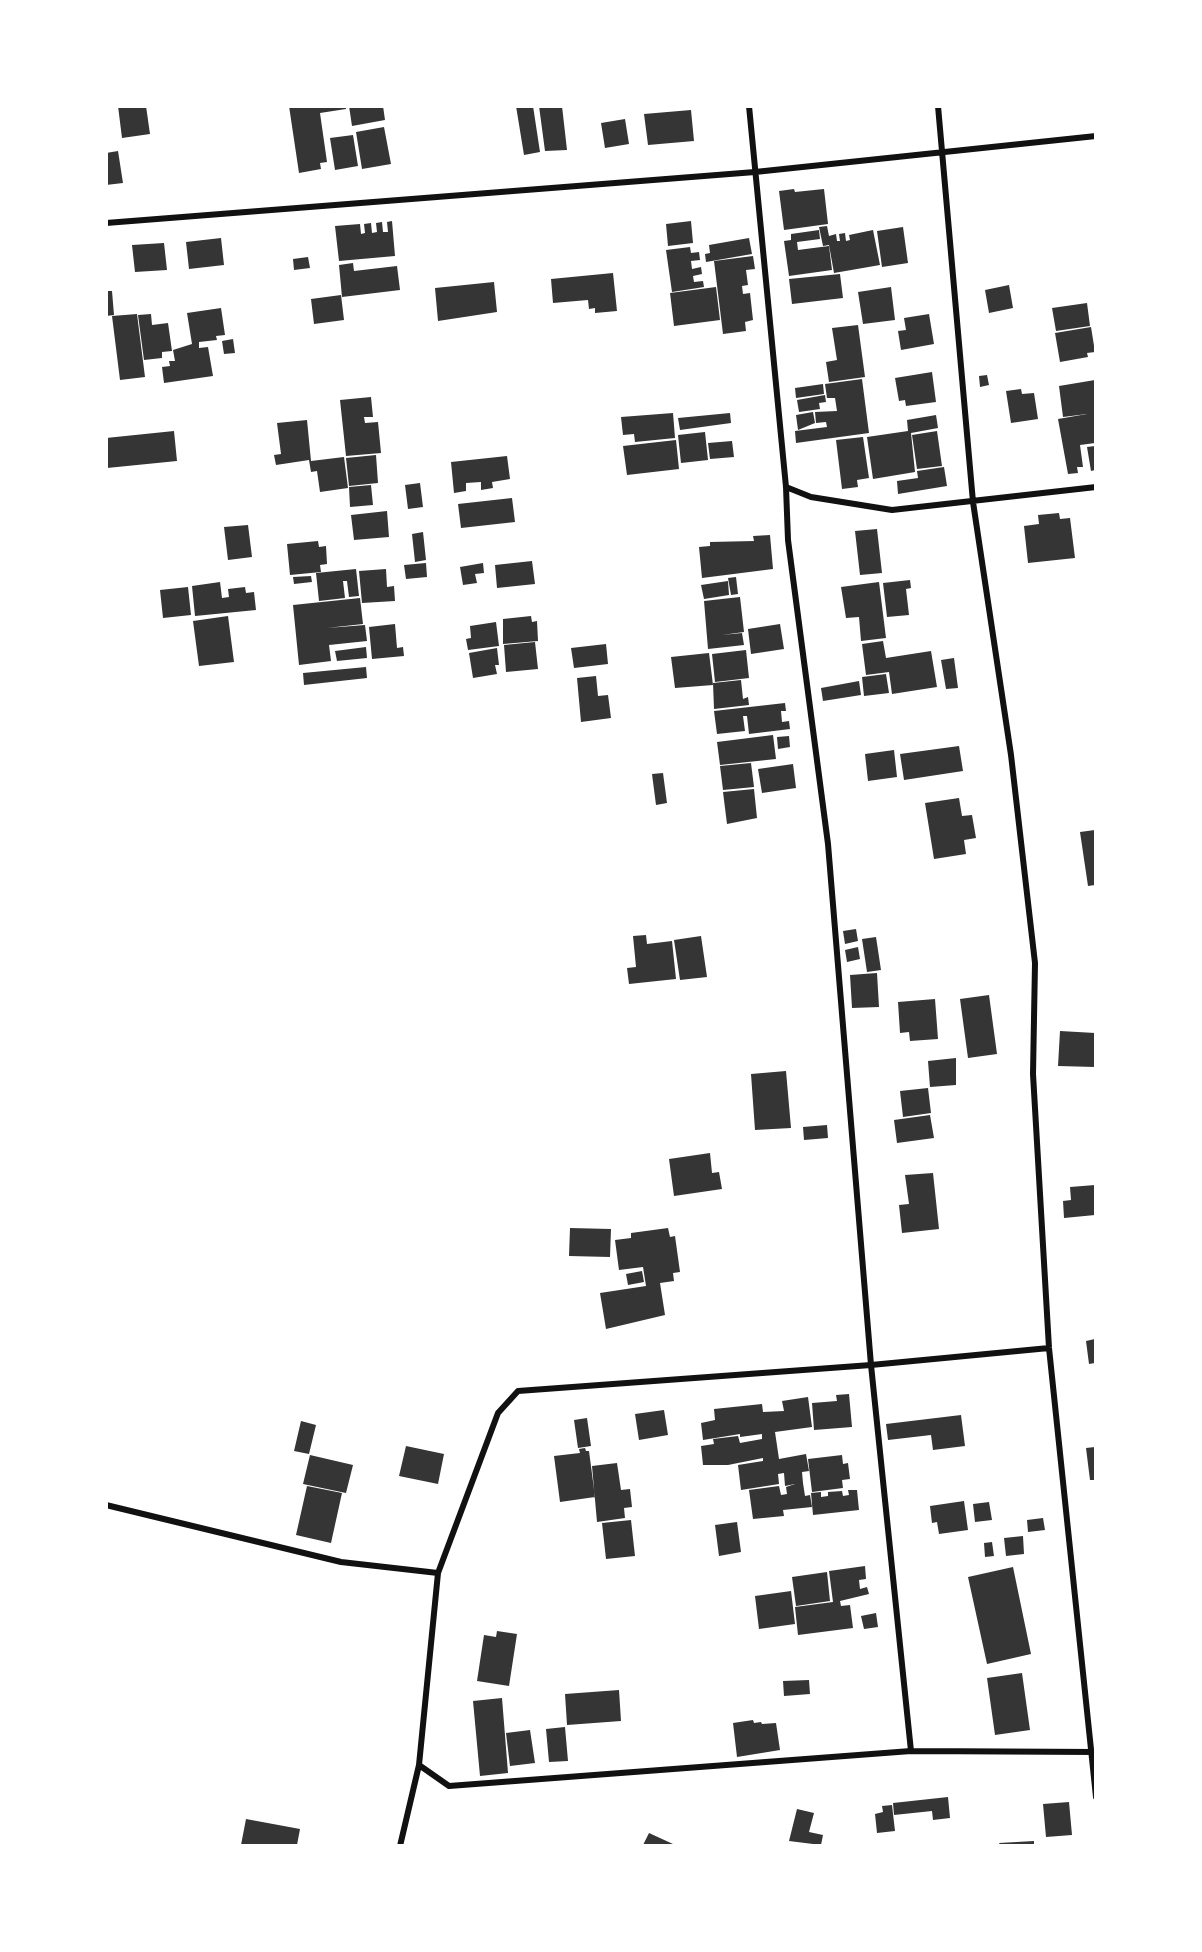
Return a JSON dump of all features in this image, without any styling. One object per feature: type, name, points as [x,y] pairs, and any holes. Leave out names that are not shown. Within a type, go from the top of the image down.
[{"type":"street","points":[[749,106],[786,487],[788,540],[828,844],[871,1365],[911,1751]]},
{"type":"street","points":[[938,106],[974,502],[1011,754],[1035,963],[1033,1074],[1049,1348],[1069,1556],[1094,1752],[1095,1797]]},
{"type":"street","points":[[106,223],[756,172],[1095,136]]},
{"type":"street","points":[[786,487],[811,497],[892,510],[1095,488]]},
{"type":"street","points":[[400,1845],[419,1765],[438,1573],[498,1413],[518,1391],[871,1365],[1049,1348]]},
{"type":"street","points":[[106,1505],[341,1562],[438,1573]]},
{"type":"street","points":[[419,1765],[449,1786],[911,1751],[1094,1752]]},
{"type":"building","points":[[118,106],[146,106],[150,134],[122,138]]},
{"type":"building","points":[[289,106],[346,106],[346,109],[320,113],[327,162],[320,163],[321,169],[299,173]]},
{"type":"building","points":[[349,106],[383,106],[385,120],[352,126]]},
{"type":"building","points":[[516,106],[533,106],[540,152],[524,155]]},
{"type":"building","points":[[539,106],[562,106],[567,150],[545,151]]},
{"type":"building","points":[[691,110],[694,141],[648,145],[644,114]]},
{"type":"building","points":[[625,119],[629,144],[605,148],[601,123]]},
{"type":"building","points":[[384,127],[391,164],[362,169],[356,132]]},
{"type":"building","points":[[353,135],[358,166],[335,170],[330,138]]},
{"type":"building","points":[[118,151],[123,183],[106,185],[106,153]]},
{"type":"building","points":[[794,189],[795,192],[824,189],[828,224],[784,230],[779,191]]},
{"type":"building","points":[[392,221],[395,256],[339,261],[335,226],[360,224],[361,234],[365,233],[364,224],[371,223],[372,233],[377,232],[376,223],[382,222],[383,232],[388,232],[387,222]]},
{"type":"building","points":[[691,221],[693,243],[668,246],[666,224]]},
{"type":"building","points":[[827,226],[829,236],[836,234],[837,241],[840,241],[839,234],[845,233],[846,241],[850,240],[849,235],[873,230],[880,265],[834,273],[829,245],[823,246],[819,227]]},
{"type":"building","points":[[903,227],[908,263],[882,267],[877,231]]},
{"type":"building","points":[[819,230],[820,239],[797,242],[798,250],[829,246],[832,270],[789,276],[784,241],[791,240],[791,234]]},
{"type":"building","points":[[221,238],[224,265],[189,269],[186,242]]},
{"type":"building","points":[[749,238],[752,254],[706,262],[705,254],[710,253],[709,245]]},
{"type":"building","points":[[164,243],[167,270],[135,272],[132,245]]},
{"type":"building","points":[[690,247],[691,253],[699,252],[700,260],[691,261],[692,269],[701,267],[702,274],[693,276],[694,282],[703,281],[704,287],[672,292],[666,250]]},
{"type":"building","points":[[753,256],[755,269],[746,270],[748,285],[742,286],[743,294],[750,293],[753,320],[745,322],[746,331],[723,334],[714,261]]},
{"type":"building","points":[[308,257],[310,268],[294,270],[293,259]]},
{"type":"building","points":[[353,263],[354,271],[397,266],[400,290],[342,297],[339,265]]},
{"type":"building","points":[[613,273],[617,311],[595,313],[595,308],[589,309],[588,300],[553,303],[551,279]]},
{"type":"building","points":[[840,274],[843,298],[792,304],[789,279]]},
{"type":"building","points":[[494,282],[497,312],[438,321],[435,288]]},
{"type":"building","points":[[1009,285],[1013,308],[989,313],[985,290]]},
{"type":"building","points":[[716,287],[720,320],[674,326],[670,293]]},
{"type":"building","points":[[891,287],[895,320],[863,324],[858,292]]},
{"type":"building","points":[[106,291],[112,291],[114,315],[106,316]]},
{"type":"building","points":[[341,295],[344,320],[314,324],[311,299]]},
{"type":"building","points":[[1087,303],[1090,326],[1056,331],[1052,308]]},
{"type":"building","points":[[221,308],[225,335],[216,336],[217,340],[199,342],[199,348],[208,347],[213,376],[164,383],[162,367],[170,366],[169,361],[175,361],[173,350],[192,344],[187,313]]},
{"type":"building","points":[[137,314],[145,377],[120,380],[112,316]]},
{"type":"building","points":[[151,314],[152,325],[168,323],[172,351],[162,352],[162,358],[144,360],[138,315]]},
{"type":"building","points":[[929,314],[934,344],[901,350],[898,331],[906,330],[904,318]]},
{"type":"building","points":[[858,325],[865,377],[829,382],[826,362],[837,360],[832,328]]},
{"type":"building","points":[[1091,327],[1095,352],[1087,353],[1088,357],[1060,362],[1055,333]]},
{"type":"building","points":[[233,339],[235,353],[224,354],[222,341]]},
{"type":"building","points":[[932,372],[936,402],[906,406],[905,400],[899,401],[895,378]]},
{"type":"building","points":[[987,375],[989,385],[980,387],[979,376]]},
{"type":"building","points":[[862,379],[869,433],[796,443],[795,431],[827,427],[826,422],[816,423],[815,412],[837,411],[835,398],[827,398],[825,384]]},
{"type":"building","points":[[1095,380],[1095,443],[1080,445],[1083,467],[1077,467],[1078,473],[1068,474],[1058,419],[1087,414],[1063,417],[1059,386]]},
{"type":"building","points":[[823,384],[824,394],[796,398],[795,388]]},
{"type":"building","points":[[1021,389],[1022,394],[1034,393],[1038,419],[1011,423],[1006,391]]},
{"type":"building","points":[[825,395],[826,402],[819,403],[820,409],[799,412],[797,400]]},
{"type":"building","points":[[371,397],[373,417],[364,417],[365,423],[378,422],[381,453],[346,456],[340,400]]},
{"type":"building","points":[[813,412],[815,423],[798,430],[796,415]]},
{"type":"building","points":[[673,413],[675,438],[635,442],[634,434],[623,435],[621,417]]},
{"type":"building","points":[[730,413],[731,423],[680,430],[678,418]]},
{"type":"building","points":[[936,415],[938,428],[911,433],[915,472],[873,479],[867,437],[908,431],[907,420]]},
{"type":"building","points":[[307,420],[311,461],[344,457],[348,488],[320,492],[317,471],[311,472],[309,460],[276,465],[274,455],[281,454],[277,423]]},
{"type":"building","points":[[174,431],[177,461],[107,468],[106,438]]},
{"type":"building","points":[[937,431],[942,466],[917,469],[912,435]]},
{"type":"building","points":[[705,432],[708,460],[681,463],[678,435]]},
{"type":"building","points":[[863,437],[869,478],[857,480],[858,487],[842,489],[836,440]]},
{"type":"building","points":[[676,440],[679,469],[627,475],[623,446]]},
{"type":"building","points":[[732,441],[734,457],[710,459],[708,443]]},
{"type":"building","points":[[1095,446],[1095,470],[1091,471],[1087,447]]},
{"type":"building","points":[[376,455],[378,483],[349,486],[346,458]]},
{"type":"building","points":[[507,456],[510,479],[492,482],[493,488],[481,490],[481,482],[466,483],[466,491],[454,493],[451,462]]},
{"type":"building","points":[[944,467],[947,486],[898,494],[897,481],[918,478],[917,471]]},
{"type":"building","points":[[420,483],[423,507],[408,509],[405,485]]},
{"type":"building","points":[[371,485],[373,505],[350,507],[349,487]]},
{"type":"building","points":[[512,498],[515,522],[461,528],[458,504]]},
{"type":"building","points":[[387,511],[389,537],[354,540],[351,515]]},
{"type":"building","points":[[1059,513],[1060,519],[1070,518],[1075,558],[1028,563],[1024,526],[1039,524],[1038,515]]},
{"type":"building","points":[[248,525],[252,557],[228,560],[224,527]]},
{"type":"building","points":[[877,529],[882,573],[860,575],[855,531]]},
{"type":"building","points":[[423,532],[426,560],[415,562],[412,534]]},
{"type":"building","points":[[770,535],[773,569],[702,578],[699,547],[710,546],[710,542],[754,541],[753,536]]},
{"type":"building","points":[[318,541],[319,547],[326,546],[327,564],[320,565],[321,572],[290,575],[287,544]]},
{"type":"building","points":[[532,561],[535,584],[497,588],[495,565]]},
{"type":"building","points":[[426,563],[427,577],[406,579],[404,565]]},
{"type":"building","points":[[483,563],[484,573],[475,574],[477,583],[463,585],[460,567]]},
{"type":"building","points":[[356,569],[359,596],[349,597],[347,581],[343,581],[345,598],[319,601],[316,573]]},
{"type":"building","points":[[386,569],[387,587],[394,586],[395,601],[362,603],[359,571]]},
{"type":"building","points":[[311,576],[312,582],[294,584],[293,577]]},
{"type":"building","points":[[736,577],[738,594],[731,595],[728,578]]},
{"type":"building","points":[[910,580],[911,588],[906,589],[909,615],[887,617],[883,583]]},
{"type":"building","points":[[728,581],[729,595],[704,599],[701,585]]},
{"type":"building","points":[[220,582],[222,598],[229,597],[228,589],[245,587],[246,593],[254,592],[256,610],[195,616],[192,586]]},
{"type":"building","points":[[879,582],[886,638],[861,641],[859,617],[846,618],[841,587]]},
{"type":"building","points":[[188,587],[191,615],[163,618],[160,590]]},
{"type":"building","points":[[740,597],[744,632],[722,635],[742,633],[744,645],[708,649],[704,601]]},
{"type":"building","points":[[360,598],[363,624],[327,628],[365,625],[367,641],[329,645],[331,661],[299,665],[293,605]]},
{"type":"building","points":[[228,616],[234,662],[199,666],[193,621]]},
{"type":"building","points":[[531,616],[532,622],[537,621],[538,641],[503,644],[503,619]]},
{"type":"building","points":[[496,622],[499,646],[468,650],[466,639],[471,638],[470,626]]},
{"type":"building","points":[[395,624],[397,648],[403,647],[404,656],[372,659],[369,627]]},
{"type":"building","points":[[780,624],[784,649],[751,654],[748,629]]},
{"type":"building","points":[[883,641],[886,658],[931,651],[937,687],[892,694],[889,672],[866,675],[862,644]]},
{"type":"building","points":[[535,642],[538,669],[506,672],[504,645]]},
{"type":"building","points":[[606,644],[608,664],[574,668],[571,648]]},
{"type":"building","points":[[366,647],[367,658],[337,661],[335,651]]},
{"type":"building","points":[[497,648],[499,665],[495,665],[497,674],[473,678],[469,653]]},
{"type":"building","points":[[746,650],[749,678],[715,682],[712,654]]},
{"type":"building","points":[[709,653],[713,685],[675,688],[671,657]]},
{"type":"building","points":[[954,658],[958,688],[946,689],[941,660]]},
{"type":"building","points":[[366,667],[367,678],[304,685],[303,673]]},
{"type":"building","points":[[886,674],[889,693],[864,696],[862,677]]},
{"type":"building","points":[[596,676],[598,696],[608,695],[611,718],[581,722],[577,678]]},
{"type":"building","points":[[741,680],[743,699],[748,697],[749,705],[714,709],[713,683]]},
{"type":"building","points":[[859,681],[861,695],[823,701],[821,688]]},
{"type":"building","points":[[785,703],[786,711],[781,711],[782,722],[789,721],[790,729],[749,734],[747,716],[743,716],[745,731],[717,734],[714,711]]},
{"type":"building","points":[[773,735],[776,759],[720,765],[717,742]]},
{"type":"building","points":[[789,736],[790,747],[778,749],[777,737]]},
{"type":"building","points":[[959,746],[963,771],[904,780],[900,754]]},
{"type":"building","points":[[894,750],[897,777],[868,781],[865,754]]},
{"type":"building","points":[[751,763],[754,787],[723,790],[720,766]]},
{"type":"building","points":[[793,764],[796,788],[762,793],[758,769]]},
{"type":"building","points":[[663,773],[667,803],[656,805],[652,774]]},
{"type":"building","points":[[754,789],[757,818],[727,824],[723,792]]},
{"type":"building","points":[[959,798],[962,816],[972,815],[976,838],[964,840],[966,854],[934,859],[925,803]]},
{"type":"building","points":[[1095,830],[1095,885],[1088,886],[1080,832]]},
{"type":"building","points":[[856,929],[858,941],[845,944],[843,931]]},
{"type":"building","points":[[646,935],[647,944],[672,941],[676,979],[629,984],[627,968],[636,967],[633,936]]},
{"type":"building","points":[[701,936],[707,977],[680,980],[674,940]]},
{"type":"building","points":[[876,937],[881,970],[867,972],[862,939]]},
{"type":"building","points":[[858,947],[860,959],[847,962],[845,950]]},
{"type":"building","points":[[877,973],[879,1007],[852,1008],[850,975]]},
{"type":"building","points":[[989,995],[997,1054],[968,1058],[960,999]]},
{"type":"building","points":[[935,999],[938,1039],[910,1041],[909,1032],[900,1033],[898,1002]]},
{"type":"building","points":[[1060,1031],[1095,1033],[1095,1067],[1058,1066]]},
{"type":"building","points":[[956,1058],[956,1085],[930,1087],[928,1061]]},
{"type":"building","points":[[786,1071],[791,1128],[755,1130],[751,1074]]},
{"type":"building","points":[[928,1088],[931,1113],[903,1117],[900,1091]]},
{"type":"building","points":[[930,1115],[934,1138],[897,1143],[894,1120]]},
{"type":"building","points":[[827,1125],[828,1138],[804,1140],[803,1127]]},
{"type":"building","points":[[710,1153],[712,1173],[719,1172],[722,1189],[674,1196],[669,1159]]},
{"type":"building","points":[[933,1173],[939,1229],[902,1233],[899,1205],[909,1204],[905,1175]]},
{"type":"building","points":[[1095,1185],[1095,1215],[1064,1218],[1063,1201],[1071,1200],[1070,1187]]},
{"type":"building","points":[[570,1228],[611,1229],[610,1257],[569,1256]]},
{"type":"building","points":[[668,1228],[670,1237],[675,1236],[680,1272],[673,1273],[674,1281],[660,1283],[665,1315],[606,1329],[600,1293],[646,1286],[643,1267],[619,1270],[615,1240],[631,1238],[631,1233]]},
{"type":"building","points":[[642,1271],[644,1282],[628,1285],[626,1274]]},
{"type":"building","points":[[1095,1339],[1095,1363],[1089,1364],[1086,1341]]},
{"type":"building","points":[[849,1394],[852,1427],[814,1430],[812,1403],[837,1401],[836,1395]]},
{"type":"building","points":[[808,1397],[812,1427],[775,1432],[779,1459],[806,1454],[809,1471],[802,1472],[803,1483],[805,1496],[810,1495],[812,1507],[783,1510],[784,1516],[753,1519],[749,1490],[779,1486],[781,1495],[787,1494],[786,1487],[795,1484],[785,1486],[784,1473],[778,1474],[779,1484],[741,1490],[738,1465],[763,1461],[763,1458],[728,1465],[703,1465],[701,1446],[714,1444],[713,1439],[738,1436],[740,1443],[762,1439],[762,1434],[740,1437],[740,1434],[703,1440],[701,1423],[715,1420],[714,1409],[762,1404],[763,1412],[784,1411],[782,1401]]},
{"type":"building","points":[[664,1410],[668,1435],[639,1440],[635,1414]]},
{"type":"building","points":[[961,1415],[965,1446],[933,1450],[931,1435],[888,1440],[886,1424]]},
{"type":"building","points":[[587,1418],[591,1446],[578,1448],[574,1420]]},
{"type":"building","points":[[301,1421],[316,1425],[309,1454],[294,1451]]},
{"type":"building","points":[[406,1446],[444,1454],[438,1484],[399,1476]]},
{"type":"building","points":[[1095,1447],[1095,1480],[1090,1480],[1086,1448]]},
{"type":"building","points":[[585,1448],[589,1451],[595,1497],[560,1502],[554,1456],[580,1453],[579,1449]]},
{"type":"building","points":[[310,1455],[353,1465],[346,1493],[303,1484]]},
{"type":"building","points":[[842,1455],[843,1464],[848,1463],[850,1479],[842,1480],[843,1488],[812,1492],[808,1459]]},
{"type":"building","points":[[617,1463],[621,1490],[630,1489],[632,1507],[624,1508],[625,1518],[597,1522],[592,1466]]},
{"type":"building","points":[[307,1486],[342,1493],[331,1543],[296,1535]]},
{"type":"building","points":[[848,1490],[857,1490],[859,1510],[813,1515],[811,1493],[821,1492],[821,1497],[828,1496],[828,1492],[842,1491],[843,1496],[849,1495]]},
{"type":"building","points":[[964,1501],[968,1530],[939,1534],[937,1522],[932,1523],[930,1506]]},
{"type":"building","points":[[989,1502],[992,1520],[975,1522],[973,1504]]},
{"type":"building","points":[[1043,1518],[1045,1530],[1028,1532],[1027,1520]]},
{"type":"building","points":[[631,1520],[635,1556],[606,1559],[602,1523]]},
{"type":"building","points":[[737,1522],[741,1552],[719,1556],[715,1525]]},
{"type":"building","points":[[1023,1536],[1024,1554],[1006,1556],[1004,1538]]},
{"type":"building","points":[[992,1542],[994,1556],[985,1557],[984,1543]]},
{"type":"building","points":[[865,1566],[866,1579],[859,1580],[860,1589],[867,1587],[869,1594],[840,1601],[841,1606],[850,1605],[853,1628],[798,1635],[795,1607],[833,1602],[829,1571]]},
{"type":"building","points":[[1013,1567],[1031,1654],[987,1664],[968,1577]]},
{"type":"building","points":[[827,1572],[830,1601],[796,1606],[792,1577]]},
{"type":"building","points":[[791,1591],[795,1624],[759,1629],[755,1596]]},
{"type":"building","points":[[876,1613],[878,1627],[864,1629],[861,1616]]},
{"type":"building","points":[[497,1631],[517,1634],[509,1686],[477,1681],[484,1635],[496,1637]]},
{"type":"building","points":[[1022,1673],[1030,1730],[995,1735],[987,1678]]},
{"type":"building","points":[[809,1680],[810,1694],[784,1696],[783,1681]]},
{"type":"building","points":[[619,1690],[621,1721],[567,1725],[565,1694]]},
{"type":"building","points":[[502,1698],[508,1773],[480,1776],[473,1701]]},
{"type":"building","points":[[753,1720],[754,1723],[776,1723],[780,1750],[737,1757],[733,1723]]},
{"type":"building","points":[[565,1727],[568,1761],[549,1762],[546,1729]]},
{"type":"building","points":[[530,1730],[535,1763],[510,1766],[506,1733]]},
{"type":"building","points":[[948,1797],[950,1818],[933,1820],[932,1811],[894,1815],[893,1803]]},
{"type":"building","points":[[1069,1802],[1072,1835],[1046,1837],[1043,1804]]},
{"type":"building","points":[[892,1805],[895,1831],[877,1833],[875,1814],[883,1812],[882,1806]]},
{"type":"building","points":[[797,1809],[814,1813],[809,1832],[823,1835],[821,1845],[789,1841]]},
{"type":"building","points":[[246,1819],[300,1829],[297,1845],[241,1845]]},
{"type":"building","points":[[649,1833],[673,1844],[643,1845]]},
{"type":"building","points":[[1034,1841],[1034,1845],[1000,1845],[999,1843]]}]
